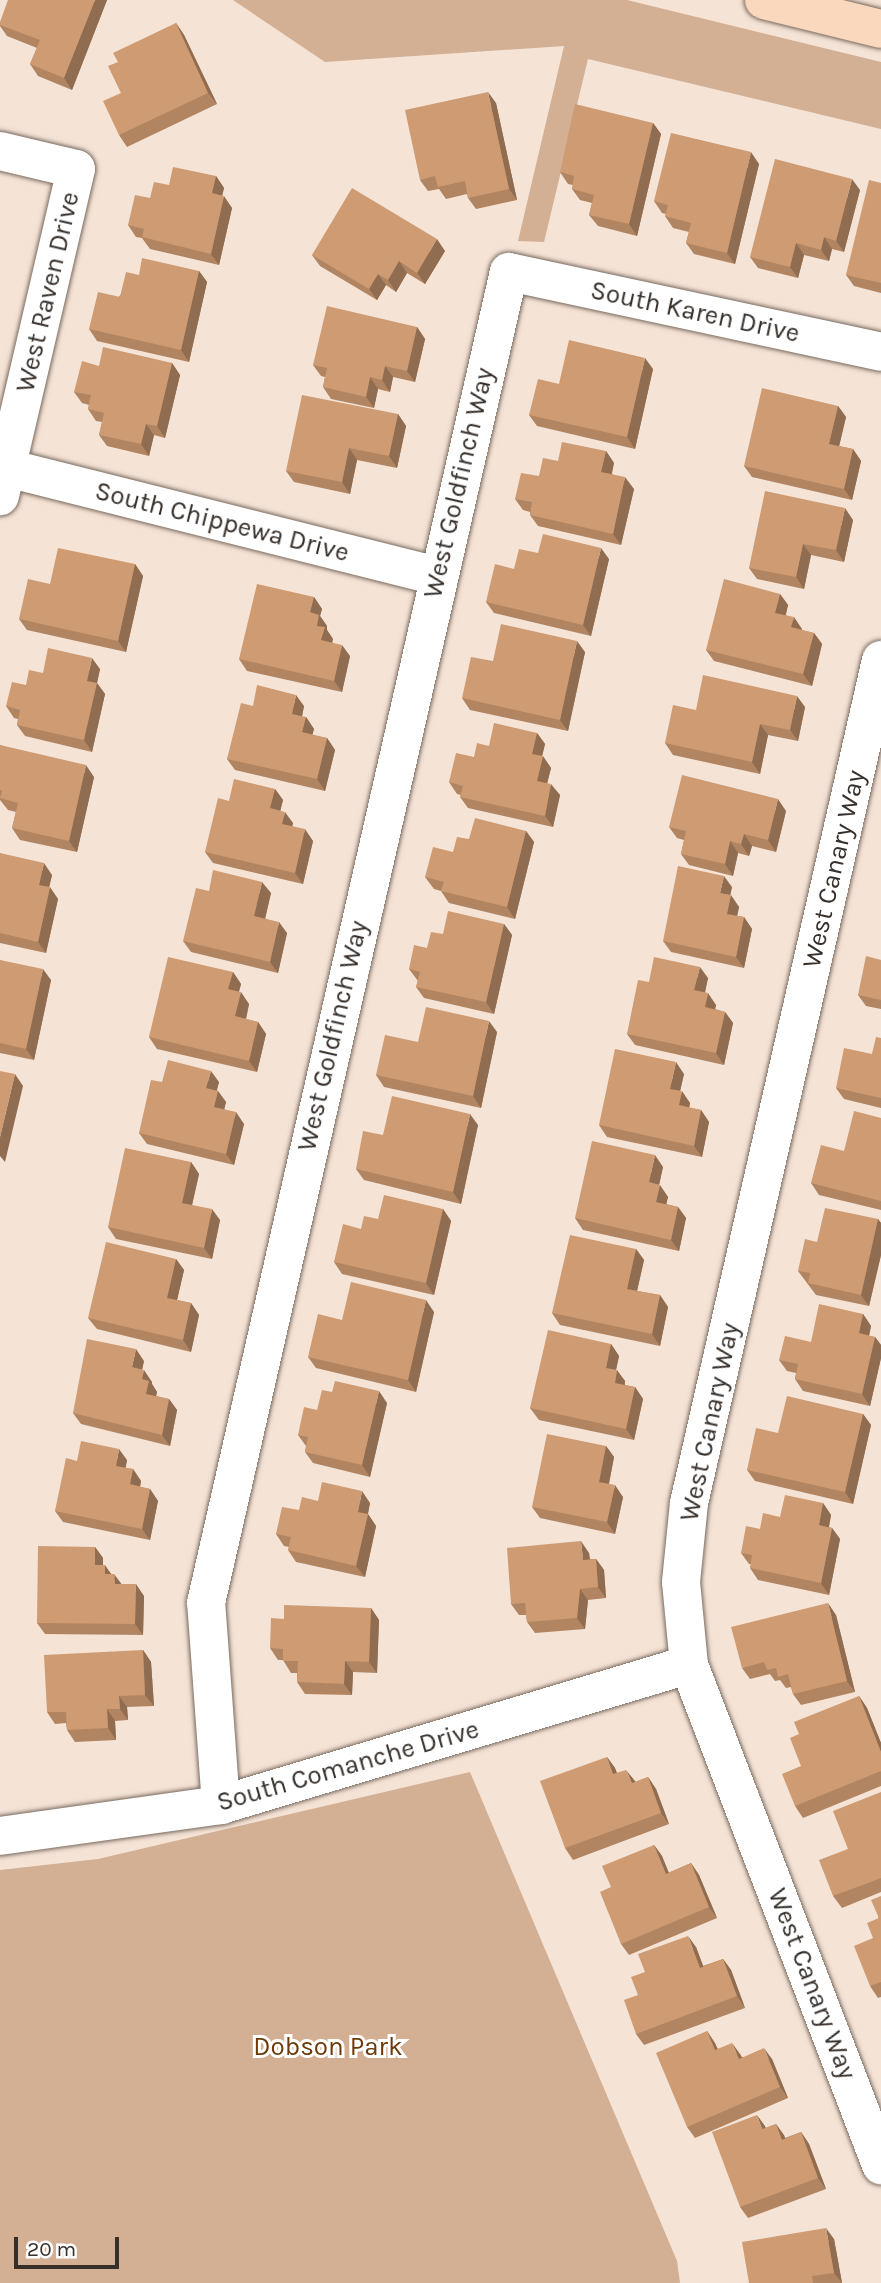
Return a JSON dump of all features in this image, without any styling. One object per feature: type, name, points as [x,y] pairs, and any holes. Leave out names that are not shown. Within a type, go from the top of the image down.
[{"type":"main road","points":[[764,0],[881,29]]},
{"type":"street","name":"West Raven Drive","points":[[0,151],[76,169],[3,482]]},
{"type":"street","name":"South Karen Drive","points":[[509,272],[881,352]]},
{"type":"street","name":"West Goldfinch Way","points":[[221,1805],[206,1603],[437,576],[509,272]]},
{"type":"street","name":"South Chippewa Drive","points":[[3,482],[437,576]]},
{"type":"street","name":"West Canary Way","points":[[881,660],[689,1503],[681,1582],[690,1665],[881,2165]]},
{"type":"street","name":"South Comanche Drive","points":[[0,1836],[221,1805],[690,1665]]},
{"type":"green space","points":[[233,0],[627,0],[881,62],[881,129],[588,59],[544,242],[518,241],[564,46],[325,62]]},
{"type":"green space","name":"Dobson Park","points":[[470,1772],[677,2261],[680,2283],[0,2283],[0,1870],[98,1859]]},
{"type":"building","points":[[8,0],[95,0],[64,78],[30,64],[40,40],[0,25]]},
{"type":"building","points":[[176,23],[208,93],[119,135],[103,101],[121,93],[108,66],[118,62],[113,53]]},
{"type":"building","points":[[488,92],[509,189],[468,198],[465,181],[438,187],[435,176],[420,180],[405,110]]},
{"type":"building","points":[[575,104],[653,123],[629,224],[589,215],[594,195],[572,189],[574,176],[560,172]]},
{"type":"building","points":[[671,133],[751,152],[727,253],[686,243],[691,223],[665,216],[668,205],[654,201]]},
{"type":"building","points":[[775,159],[852,179],[836,241],[824,237],[821,250],[796,243],[790,267],[750,257]]},
{"type":"building","points":[[173,167],[216,176],[212,193],[224,196],[211,254],[142,237],[144,229],[128,225],[135,195],[150,198],[154,182],[169,185]]},
{"type":"building","points":[[869,180],[881,183],[881,283],[846,275]]},
{"type":"building","points":[[352,188],[437,239],[417,273],[399,261],[388,280],[378,274],[369,289],[312,255]]},
{"type":"building","points":[[142,258],[199,271],[181,350],[89,329],[98,292],[120,297],[126,272],[139,275]]},
{"type":"building","points":[[327,306],[417,327],[407,371],[385,366],[382,380],[370,377],[366,397],[323,387],[327,368],[313,365]]},
{"type":"building","points":[[569,340],[645,358],[627,437],[529,415],[538,379],[559,384]]},
{"type":"building","points":[[103,347],[172,363],[157,426],[146,424],[141,444],[99,435],[104,413],[88,409],[91,395],[74,392],[82,361],[99,366]]},
{"type":"building","points":[[762,388],[838,406],[829,444],[853,449],[844,489],[744,466]]},
{"type":"building","points":[[302,395],[398,414],[389,456],[349,448],[342,482],[286,471]]},
{"type":"building","points":[[562,442],[606,451],[601,472],[625,477],[613,534],[530,515],[532,502],[515,499],[521,473],[539,476],[543,458],[558,461]]},
{"type":"building","points":[[765,491],[845,508],[836,550],[803,544],[796,577],[749,568]]},
{"type":"building","points":[[543,534],[601,548],[583,625],[486,602],[495,564],[514,569],[519,549],[538,553]]},
{"type":"building","points":[[58,548],[135,564],[118,641],[19,619],[28,579],[50,584]]},
{"type":"building","points":[[724,579],[780,594],[775,613],[794,617],[791,627],[814,633],[803,674],[706,650]]},
{"type":"building","points":[[257,584],[314,597],[310,612],[319,615],[317,626],[325,627],[321,640],[342,645],[334,681],[239,659]]},
{"type":"building","points":[[501,624],[577,641],[560,720],[462,698],[471,657],[493,661]]},
{"type":"building","points":[[48,648],[92,658],[87,681],[97,683],[84,740],[17,725],[20,710],[6,706],[12,682],[26,685],[29,670],[43,673]]},
{"type":"building","points":[[703,675],[797,696],[790,730],[760,724],[752,762],[665,743],[673,705],[696,710]]},
{"type":"building","points":[[257,685],[296,695],[292,714],[306,717],[302,732],[327,738],[317,779],[227,759],[241,703],[253,706]]},
{"type":"building","points":[[494,723],[537,733],[532,754],[543,756],[537,781],[551,784],[545,816],[460,797],[463,786],[449,782],[456,753],[474,757],[477,743],[489,746]]},
{"type":"building","points":[[0,745],[86,765],[69,841],[12,828],[18,803],[0,798]]},
{"type":"building","points":[[682,775],[778,799],[768,840],[744,834],[741,844],[730,841],[725,864],[681,854],[686,831],[669,827]]},
{"type":"building","points":[[234,779],[275,789],[270,808],[285,812],[282,824],[305,829],[295,873],[205,852],[218,798],[229,801]]},
{"type":"building","points":[[475,818],[526,831],[507,907],[441,891],[444,882],[425,877],[433,847],[453,852],[457,837],[469,839]]},
{"type":"building","points":[[0,853],[44,863],[39,885],[50,887],[38,942],[0,933]]},
{"type":"building","points":[[678,866],[724,876],[720,893],[731,895],[727,914],[744,917],[736,957],[663,941]]},
{"type":"building","points":[[213,870],[262,882],[254,916],[279,922],[270,962],[183,941],[196,888],[209,891]]},
{"type":"building","points":[[448,911],[504,924],[486,1002],[416,987],[420,972],[409,969],[414,945],[427,948],[431,932],[443,934]]},
{"type":"building","points":[[866,956],[881,960],[881,1000],[858,995]]},
{"type":"building","points":[[168,957],[233,972],[228,989],[241,992],[235,1016],[258,1022],[249,1061],[149,1037]]},
{"type":"building","points":[[654,957],[700,967],[694,990],[708,993],[705,1007],[725,1012],[716,1053],[627,1034],[638,980],[649,982]]},
{"type":"building","points":[[0,960],[43,969],[26,1049],[0,1043]]},
{"type":"building","points":[[426,1007],[489,1021],[473,1096],[376,1075],[385,1035],[418,1042]]},
{"type":"building","points":[[876,1037],[881,1038],[881,1098],[836,1088],[844,1048],[872,1054]]},
{"type":"building","points":[[615,1049],[676,1062],[670,1089],[682,1091],[679,1105],[701,1110],[694,1146],[599,1125]]},
{"type":"building","points":[[168,1060],[211,1071],[206,1088],[218,1091],[214,1107],[236,1112],[226,1154],[139,1133],[151,1080],[162,1082]]},
{"type":"building","points":[[0,1071],[15,1074],[0,1137]]},
{"type":"building","points":[[392,1096],[470,1114],[453,1192],[356,1169],[363,1131],[383,1135]]},
{"type":"building","points":[[854,1111],[881,1118],[881,1201],[811,1183],[821,1145],[844,1151]]},
{"type":"building","points":[[592,1141],[655,1155],[649,1182],[660,1185],[656,1202],[678,1207],[671,1240],[575,1218]]},
{"type":"building","points":[[125,1148],[191,1162],[182,1203],[212,1209],[204,1248],[108,1227]]},
{"type":"building","points":[[384,1195],[443,1209],[426,1283],[334,1262],[343,1224],[361,1229],[364,1216],[378,1219]]},
{"type":"building","points":[[825,1208],[878,1219],[861,1295],[808,1283],[810,1273],[798,1271],[805,1239],[817,1242]]},
{"type":"building","points":[[570,1235],[636,1249],[627,1289],[660,1295],[652,1334],[552,1313]]},
{"type":"building","points":[[106,1242],[176,1259],[167,1298],[191,1303],[183,1340],[88,1318]]},
{"type":"building","points":[[351,1282],[426,1300],[408,1380],[308,1357],[318,1314],[342,1320]]},
{"type":"building","points":[[819,1304],[863,1314],[859,1333],[875,1337],[862,1394],[795,1379],[798,1364],[779,1360],[785,1336],[811,1342]]},
{"type":"building","points":[[548,1330],[611,1344],[606,1368],[617,1370],[615,1383],[635,1387],[626,1429],[530,1408]]},
{"type":"building","points":[[87,1339],[136,1349],[132,1367],[144,1370],[142,1379],[149,1381],[146,1394],[169,1399],[162,1435],[73,1413]]},
{"type":"building","points":[[335,1381],[379,1391],[362,1465],[305,1452],[308,1437],[298,1435],[304,1407],[317,1410],[322,1390],[332,1392]]},
{"type":"building","points":[[787,1396],[863,1414],[845,1492],[747,1470],[756,1428],[778,1433]]},
{"type":"building","points":[[547,1434],[606,1446],[599,1482],[615,1485],[607,1522],[532,1507]]},
{"type":"building","points":[[81,1441],[119,1449],[116,1466],[133,1469],[130,1484],[150,1489],[142,1529],[55,1511],[66,1458],[77,1461]]},
{"type":"building","points":[[322,1482],[362,1491],[358,1512],[368,1514],[356,1566],[288,1550],[291,1537],[276,1534],[282,1507],[299,1510],[302,1497],[318,1501]]},
{"type":"building","points":[[785,1495],[823,1503],[819,1525],[832,1528],[821,1583],[750,1568],[752,1555],[741,1553],[746,1526],[760,1529],[763,1513],[780,1517]]},
{"type":"building","points":[[581,1541],[583,1560],[596,1559],[598,1587],[580,1589],[577,1618],[527,1622],[525,1603],[511,1604],[507,1548]]},
{"type":"building","points":[[38,1546],[95,1547],[95,1565],[105,1565],[105,1574],[114,1574],[115,1584],[136,1584],[135,1624],[37,1623]]},
{"type":"building","points":[[828,1603],[847,1681],[793,1694],[788,1674],[778,1677],[776,1668],[767,1670],[764,1662],[742,1668],[731,1627]]},
{"type":"building","points":[[284,1605],[371,1608],[369,1662],[345,1661],[344,1684],[297,1682],[298,1661],[283,1661],[283,1649],[270,1648],[271,1618],[284,1619]]},
{"type":"building","points":[[143,1650],[145,1695],[119,1696],[120,1709],[107,1709],[108,1728],[67,1730],[66,1712],[47,1712],[44,1655]]},
{"type":"building","points":[[859,1696],[881,1752],[881,1771],[795,1806],[782,1774],[801,1766],[790,1738],[799,1734],[794,1722]]},
{"type":"building","points":[[607,1757],[613,1774],[626,1770],[632,1783],[648,1777],[661,1813],[565,1848],[540,1781]]},
{"type":"building","points":[[881,1792],[881,1878],[833,1896],[819,1860],[848,1849],[833,1811]]},
{"type":"building","points":[[654,1845],[666,1874],[691,1863],[709,1907],[621,1944],[600,1892],[611,1887],[602,1866]]},
{"type":"building","points":[[881,1896],[881,1982],[870,1986],[854,1946],[873,1938],[867,1923],[879,1918],[871,1900]]},
{"type":"building","points":[[688,1936],[700,1968],[723,1959],[737,1996],[636,2034],[624,2000],[638,1995],[631,1977],[645,1972],[638,1954]]},
{"type":"building","points":[[707,2031],[715,2050],[732,2043],[739,2059],[764,2048],[780,2087],[687,2127],[656,2053]]},
{"type":"building","points":[[757,2115],[762,2129],[776,2124],[782,2140],[801,2132],[818,2178],[740,2207],[712,2132]]},
{"type":"building","points":[[826,2228],[834,2273],[812,2276],[813,2283],[749,2283],[742,2242]]}]
